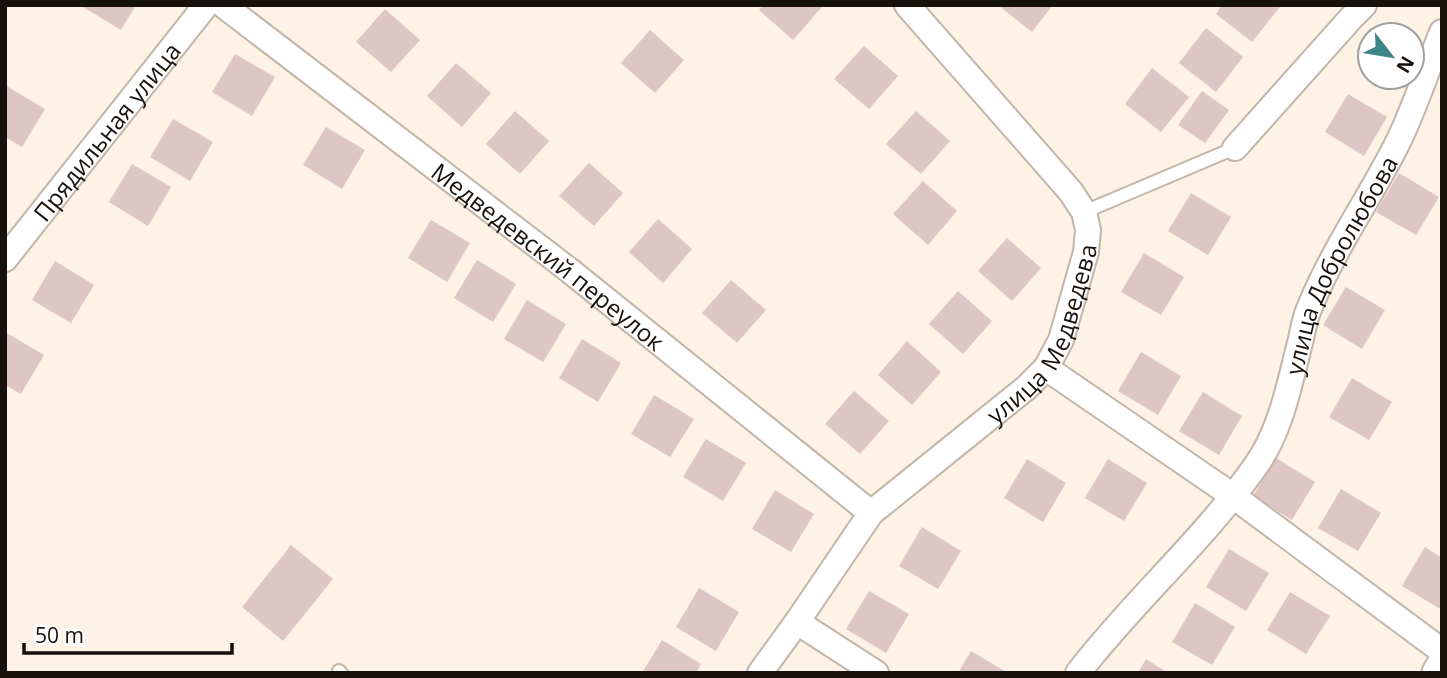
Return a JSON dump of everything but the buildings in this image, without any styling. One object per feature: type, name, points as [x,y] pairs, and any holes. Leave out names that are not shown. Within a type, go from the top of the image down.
[{"type":"street","name":"Прядильная улица","points":[[5,259],[206,5]]},
{"type":"street","name":"Медведевский переулок","points":[[223,5],[558,262],[871,513]]},
{"type":"street","points":[[907,5],[1071,192],[1084,212]]},
{"type":"street","name":"улица Медведева","points":[[1235,148],[1364,5]]},
{"type":"street","name":"улица Добролюбова","points":[[1079,673],[1099,645],[1167,573],[1259,462],[1282,409],[1309,310],[1334,257],[1399,139],[1442,32]]},
{"type":"street","name":"улица Медведева","points":[[760,673],[871,513],[1026,388],[1046,368],[1061,340],[1086,252],[1088,230],[1084,212]]},
{"type":"street","points":[[1046,368],[1233,496],[1442,651]]},
{"type":"street","points":[[797,622],[876,673]]},
{"type":"lane","name":"улица Медведева","points":[[1084,212],[1235,148]]}]
